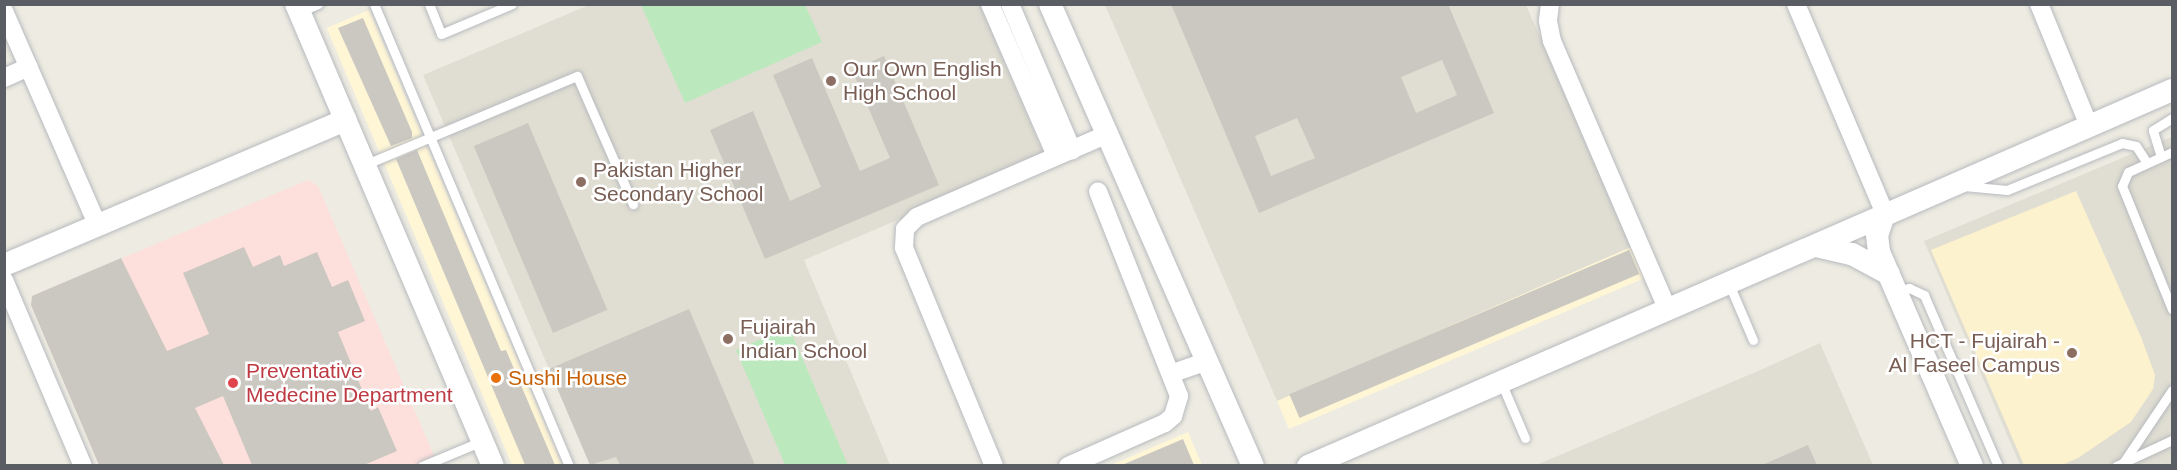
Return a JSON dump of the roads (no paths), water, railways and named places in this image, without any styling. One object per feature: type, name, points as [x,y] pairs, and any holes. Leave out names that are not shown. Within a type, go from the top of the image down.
[{"type":"street","points":[[990,4],[1064,153]]},
{"type":"street","points":[[1010,4],[1064,153]]},
{"type":"street","points":[[1050,4],[1253,465]]},
{"type":"street","points":[[1550,4],[1548,21],[1552,41],[1668,310]]},
{"type":"street","points":[[1796,4],[1885,217],[1876,242],[1972,465]]},
{"type":"street","points":[[2039,4],[2090,126]]},
{"type":"street","points":[[304,7],[345,120],[493,465]]},
{"type":"street","points":[[4,11],[98,226]]},
{"type":"street","points":[[4,78],[29,67]]},
{"type":"street","points":[[1317,464],[2172,90]]},
{"type":"street","points":[[4,265],[345,120]]},
{"type":"street","points":[[994,465],[904,248],[903,235],[917,217],[1106,135]]},
{"type":"street","points":[[1068,465],[1165,423],[1173,416],[1179,396],[1173,373],[1098,191]]},
{"type":"street","points":[[1816,246],[1837,248],[1892,283]]},
{"type":"street","points":[[4,280],[83,465]]},
{"type":"street","points":[[1173,373],[1207,361]]},
{"type":"lane","points":[[374,4],[569,465]]},
{"type":"lane","points":[[429,4],[441,34],[512,4]]},
{"type":"lane","points":[[364,165],[577,76],[633,204]]},
{"type":"lane","points":[[2161,157],[2153,130],[2172,118]]},
{"type":"lane","points":[[1959,185],[2007,190],[2122,143],[2136,146],[2147,163]]},
{"type":"lane","points":[[2172,152],[2125,175],[2122,186],[2172,309]]},
{"type":"lane","points":[[1892,283],[1924,295],[1998,465]]},
{"type":"lane","points":[[1729,284],[1753,340]]},
{"type":"lane","points":[[1501,382],[1526,438]]},
{"type":"lane","points":[[2119,464],[2172,390]]},
{"type":"lane","points":[[2119,464],[2172,440]]},
{"type":"lane","points":[[422,465],[482,441]]},
{"type":"place","name":"Our Own English High School","points":[[831,81]]},
{"type":"place","name":"Pakistan Higher Secondary School","points":[[581,182]]},
{"type":"place","name":"Fujairah Indian School","points":[[728,339]]},
{"type":"place","name":"HCT - Fujairah - Al Faseel Campus","points":[[2072,353]]},
{"type":"place","name":"Sushi House","points":[[496,378]]},
{"type":"place","name":"Preventative Medecine Department","points":[[233,383]]}]
